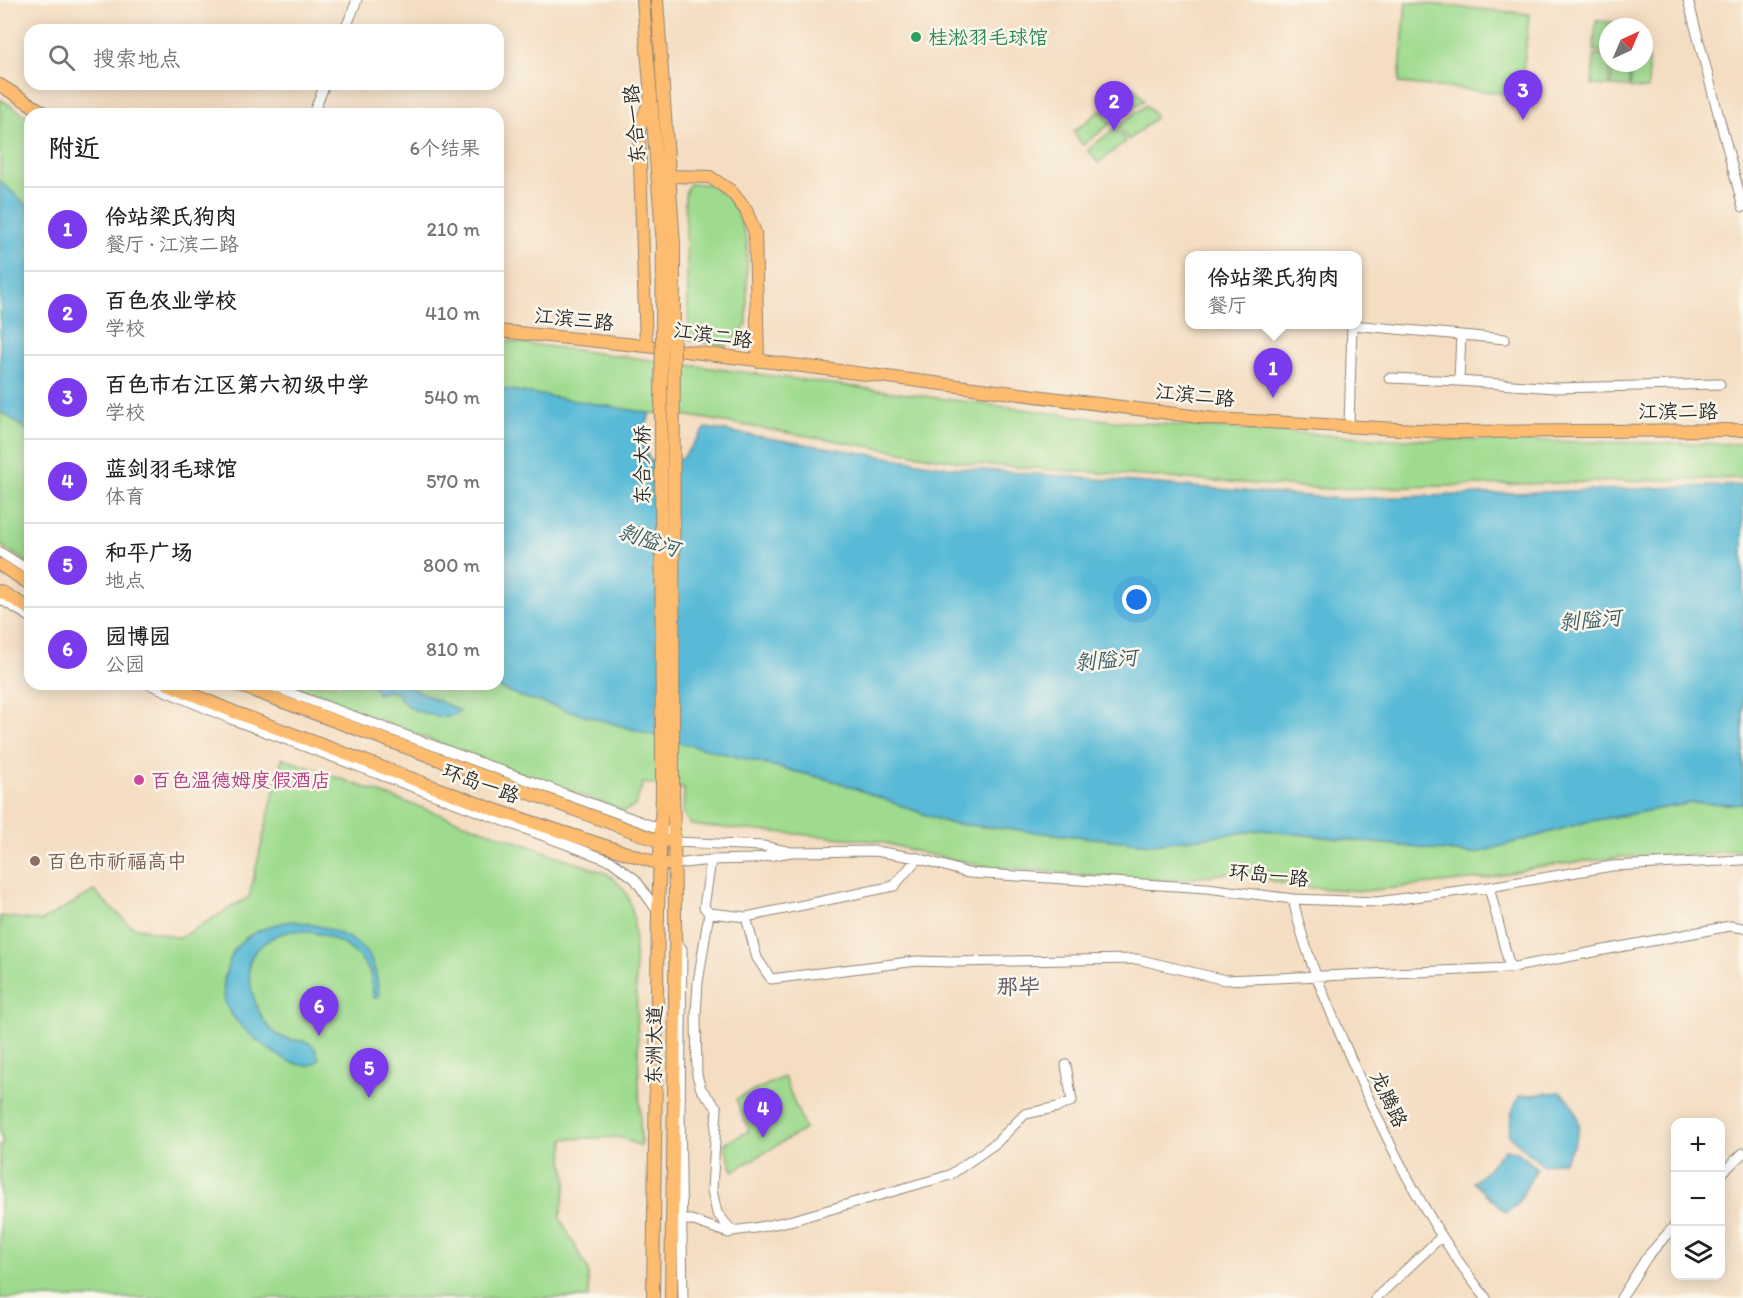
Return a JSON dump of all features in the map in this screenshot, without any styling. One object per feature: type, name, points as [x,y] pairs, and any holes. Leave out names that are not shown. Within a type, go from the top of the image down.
[{"type":"main road","name":"东合一路","points":[[643,0],[651,96],[669,245]]},
{"type":"main road","name":"东合一路","points":[[657,0],[669,176],[669,245]]},
{"type":"main road","points":[[0,85],[36,108]]},
{"type":"main road","points":[[0,90],[28,108]]},
{"type":"main road","points":[[646,346],[639,131],[651,96]]},
{"type":"main road","points":[[669,176],[710,177],[731,191],[746,210],[755,233],[758,361]]},
{"type":"main road","name":"东合大桥","points":[[667,793],[661,404],[669,245]]},
{"type":"main road","name":"江滨三路","points":[[504,332],[646,346]]},
{"type":"main road","name":"江滨二路","points":[[646,346],[1215,419],[1452,432],[1743,430]]},
{"type":"main road","points":[[0,565],[24,580]]},
{"type":"main road","points":[[0,591],[24,605]]},
{"type":"main road","name":"环岛一路","points":[[182,690],[479,807],[660,864],[675,864]]},
{"type":"main road","name":"环岛一路","points":[[252,690],[660,835],[675,837]]},
{"type":"main road","name":"东洲大道","points":[[653,1298],[660,835],[667,793]]},
{"type":"main road","name":"东洲大道","points":[[667,793],[675,837],[677,1219],[671,1298]]},
{"type":"main road","points":[[657,967],[675,967]]},
{"type":"street","points":[[347,24],[357,0]]},
{"type":"street","points":[[1688,0],[1743,207]]},
{"type":"street","points":[[315,108],[323,90]]},
{"type":"street","points":[[1362,326],[1505,339]]},
{"type":"street","points":[[1349,426],[1352,329]]},
{"type":"street","points":[[1460,381],[1461,335]]},
{"type":"street","points":[[1389,378],[1555,388],[1720,384]]},
{"type":"street","points":[[0,552],[24,567]]},
{"type":"street","points":[[0,599],[24,613]]},
{"type":"street","points":[[163,690],[231,719],[479,807],[611,861],[635,879],[658,912]]},
{"type":"street","points":[[282,690],[660,835]]},
{"type":"street","name":"环岛一路","points":[[675,837],[763,846],[791,852]]},
{"type":"street","name":"环岛一路","points":[[675,864],[752,859],[791,852],[875,851],[918,858],[968,873],[1207,888],[1293,899],[1377,902],[1489,887],[1612,866],[1743,860]]},
{"type":"street","points":[[711,860],[704,907],[709,913],[746,917],[894,886],[918,858]]},
{"type":"street","points":[[1489,887],[1510,968]]},
{"type":"street","name":"龙腾路","points":[[1293,899],[1299,926],[1316,976],[1387,1137],[1442,1237],[1486,1298]]},
{"type":"street","points":[[709,913],[698,982],[697,1075],[701,1089],[717,1108],[712,1190],[717,1213],[732,1231]]},
{"type":"street","points":[[746,917],[757,958],[771,979],[917,961],[1137,959],[1224,980],[1510,968],[1730,926],[1743,928]]},
{"type":"street","points":[[675,940],[682,949],[677,1219],[683,1298]]},
{"type":"street","points":[[677,1219],[691,1220],[729,1233],[793,1220],[950,1175],[996,1143],[1025,1114],[1058,1107],[1072,1101],[1066,1065]]},
{"type":"street","points":[[1723,1172],[1743,1153]]},
{"type":"street","points":[[1621,1298],[1647,1257],[1674,1226]]},
{"type":"street","points":[[1376,1298],[1442,1237]]},
{"type":"green space","points":[[1406,2],[1529,14],[1521,95],[1399,83]]},
{"type":"green space","points":[[1596,21],[1599,21],[1599,51],[1594,51]]},
{"type":"green space","points":[[1594,55],[1599,55],[1599,72],[1610,72],[1609,86],[1592,85]]},
{"type":"green space","points":[[1612,72],[1630,72],[1629,87],[1611,86]]},
{"type":"green space","points":[[1631,72],[1649,72],[1648,89],[1630,88]]},
{"type":"green space","points":[[1134,87],[1144,100],[1116,122],[1106,110]]},
{"type":"green space","points":[[0,99],[24,114],[24,203],[0,181]]},
{"type":"green space","points":[[1146,105],[1156,117],[1129,140],[1118,127]]},
{"type":"green space","points":[[1101,110],[1111,123],[1083,145],[1073,132]]},
{"type":"green space","points":[[1115,128],[1126,141],[1098,163],[1088,150]]},
{"type":"green space","points":[[690,184],[709,184],[727,197],[737,212],[747,240],[747,325],[726,346],[689,340],[685,196]]},
{"type":"green space","points":[[504,341],[1113,421],[1390,439],[1743,444],[1743,478],[1330,489],[973,464],[683,415],[650,413],[504,389]]},
{"type":"green space","points":[[0,411],[24,428],[24,560],[0,545]]},
{"type":"green space","points":[[295,690],[504,690],[686,744],[838,782],[948,823],[1152,844],[1262,830],[1473,854],[1586,822],[1691,803],[1743,804],[1743,849],[1698,855],[1622,857],[1535,867],[1489,878],[1364,891],[1299,887],[1237,872],[1178,880],[1136,879],[990,867],[878,841],[691,825],[683,814],[684,789],[643,783],[635,806],[624,811]]},
{"type":"green space","points":[[282,758],[608,874],[620,884],[627,894],[634,921],[641,1146],[619,1137],[564,1139],[563,1161],[567,1180],[560,1218],[588,1270],[589,1298],[0,1298],[0,1146],[3,1143],[0,1134],[0,916],[42,921],[94,891],[131,926],[180,938],[249,897]]},
{"type":"green space","points":[[784,1077],[805,1129],[733,1171],[724,1144],[749,1131],[736,1099]]},
{"type":"water","points":[[0,181],[24,203],[24,428],[0,411]]},
{"type":"water","name":"剥隘河","points":[[504,389],[650,413],[641,443],[650,461],[682,458],[706,428],[949,467],[1341,499],[1743,485],[1743,804],[1691,803],[1586,822],[1473,854],[1262,830],[1152,844],[948,823],[838,782],[673,741],[504,690]]},
{"type":"water","points":[[375,690],[416,690],[460,711],[452,716],[439,716],[409,707],[394,692],[378,694]]},
{"type":"water","points":[[292,921],[315,925],[338,933],[359,946],[373,964],[378,985],[379,997],[374,998],[370,974],[362,961],[342,943],[316,933],[302,931],[277,935],[256,950],[250,960],[249,972],[252,990],[262,1017],[267,1025],[280,1036],[304,1041],[313,1046],[319,1060],[310,1065],[297,1064],[268,1049],[242,1027],[232,1016],[225,1002],[226,971],[240,943],[261,930]]},
{"type":"water","points":[[1559,1092],[1568,1099],[1578,1117],[1577,1136],[1564,1161],[1542,1165],[1509,1135],[1512,1112],[1519,1096]]},
{"type":"water","points":[[1505,1149],[1516,1151],[1537,1168],[1516,1206],[1506,1212],[1473,1182]]},
{"type":"place","name":"桂淞羽毛球馆","points":[[916,37]]},
{"type":"place","name":"百色市右江区第六初级中学","points":[[1523,120]]},
{"type":"place","name":"百色农业学校","points":[[1114,131]]},
{"type":"place","name":"伶站梁氏狗肉","points":[[1273,398]]},
{"type":"place","name":"百色温德姆度假酒店","points":[[139,780]]},
{"type":"place","name":"百色市祈福高中","points":[[35,861]]},
{"type":"place","name":"园博园","points":[[319,1036]]},
{"type":"place","name":"和平广场","points":[[369,1098]]},
{"type":"place","name":"蓝剑羽毛球馆","points":[[763,1138]]},
{"type":"district","name":"那毕","points":[[1018,986]]}]
